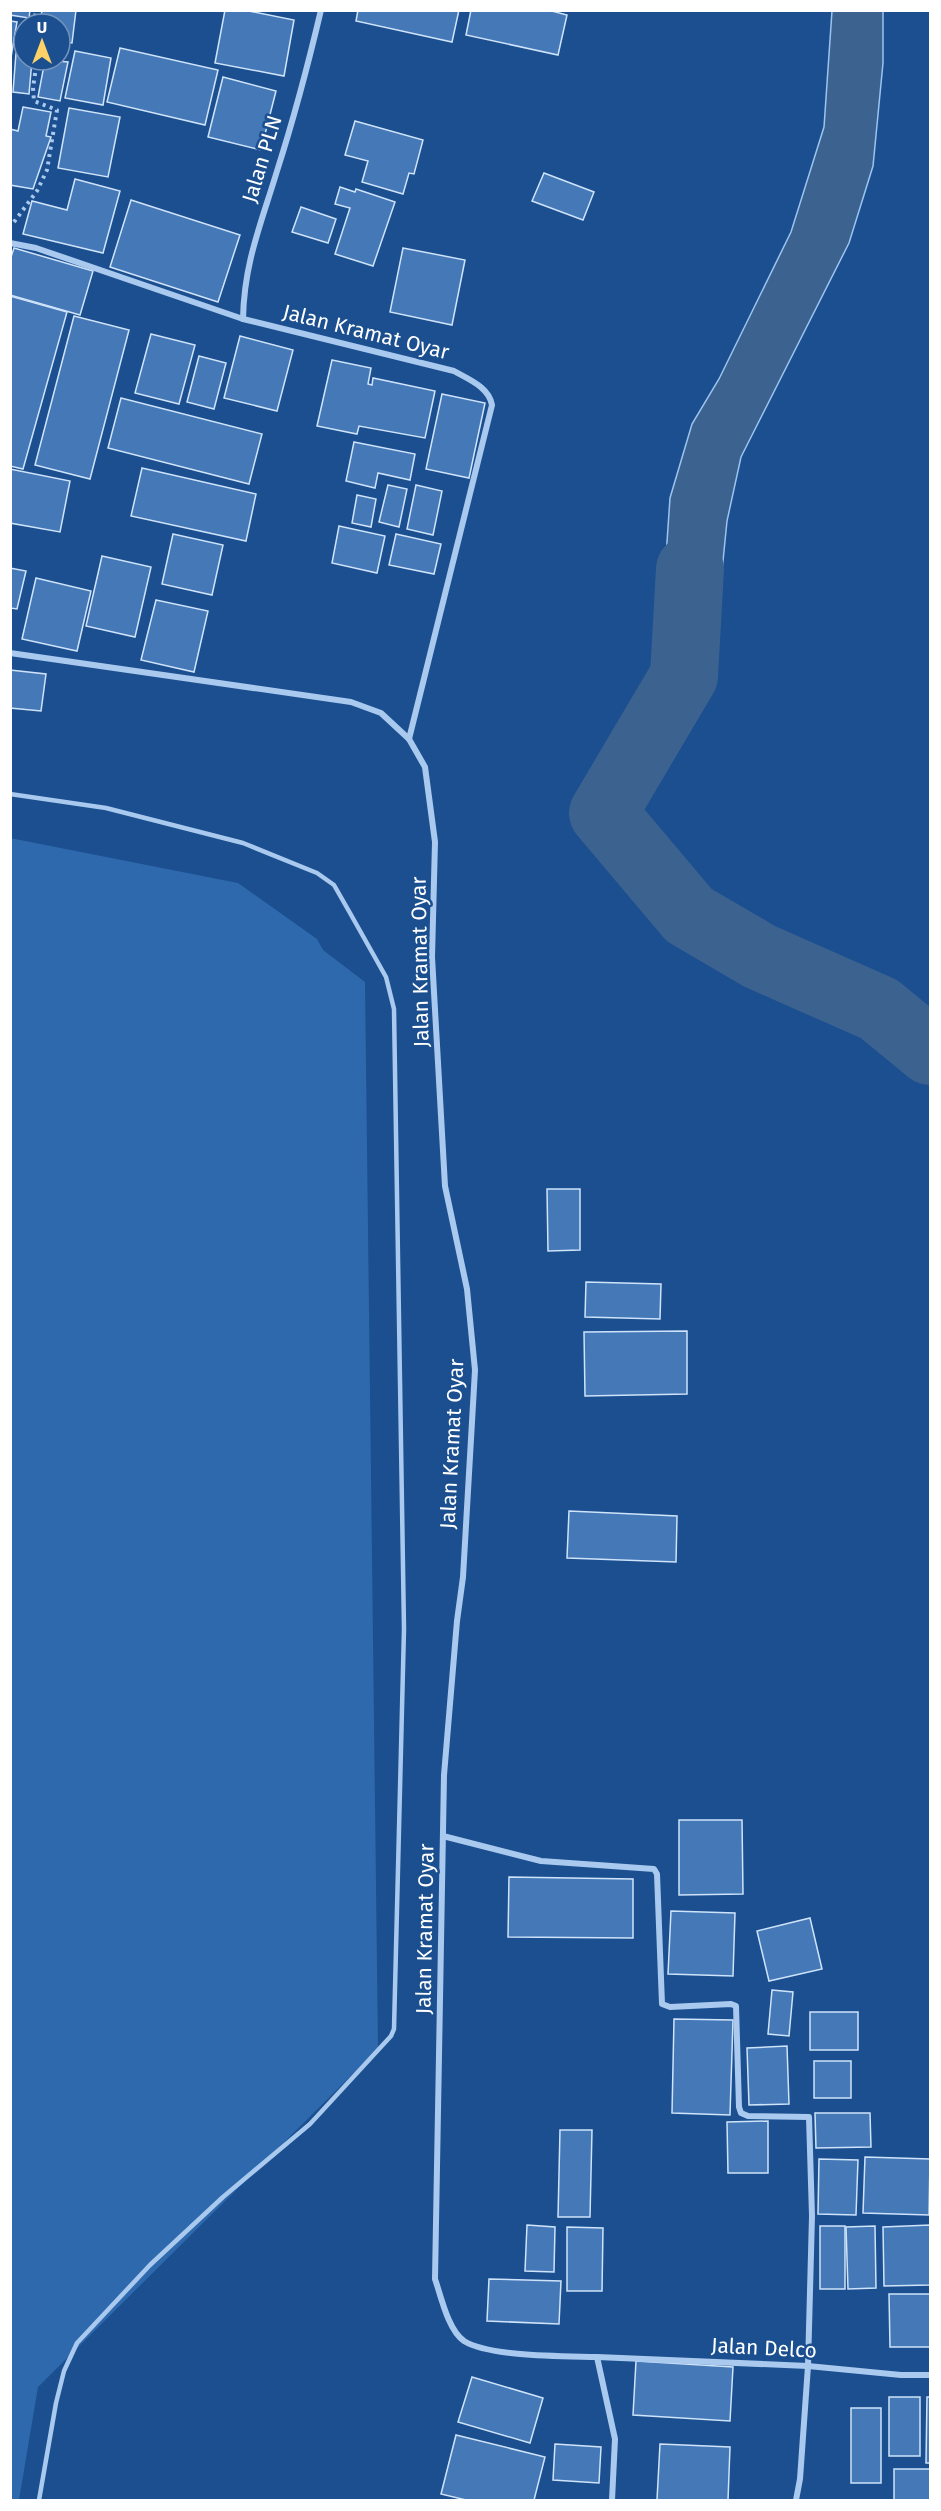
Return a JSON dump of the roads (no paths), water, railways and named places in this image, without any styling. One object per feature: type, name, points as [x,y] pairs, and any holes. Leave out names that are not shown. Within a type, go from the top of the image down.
[{"type":"street","name":"Jalan PLN","points":[[243,319],[243,292],[252,245],[297,104],[321,10]]},
{"type":"street","points":[[10,243],[36,248],[243,319]]},
{"type":"street","name":"Jalan Kramat Oyar","points":[[243,319],[454,371],[484,389],[491,400],[409,739],[425,767],[435,842],[432,957],[445,1186],[467,1289],[475,1370],[463,1577],[444,1775],[435,2279],[448,2319],[464,2340],[491,2350],[597,2357]]},
{"type":"street","points":[[10,654],[351,702],[381,713],[409,739]]},
{"type":"street","points":[[443,1836],[541,1861],[654,1869],[657,1874],[662,2004],[670,2007],[731,2004],[736,2006],[741,2114],[748,2116],[804,2115],[810,2120],[812,2216],[808,2366],[800,2479],[796,2500]]},
{"type":"street","points":[[597,2357],[615,2439],[612,2500]]},
{"type":"street","name":"Jalan Delco","points":[[597,2357],[808,2366],[930,2375]]},
{"type":"lane","points":[[10,794],[106,808],[243,843],[317,873],[334,885],[386,977],[394,1009],[404,1629],[394,2029],[391,2036],[310,2124],[223,2197],[150,2265],[77,2343],[64,2371],[56,2403],[39,2500]]},
{"type":"waterway","points":[[690,569],[684,676],[603,813],[689,915],[759,956],[879,1009],[930,1051]]}]
